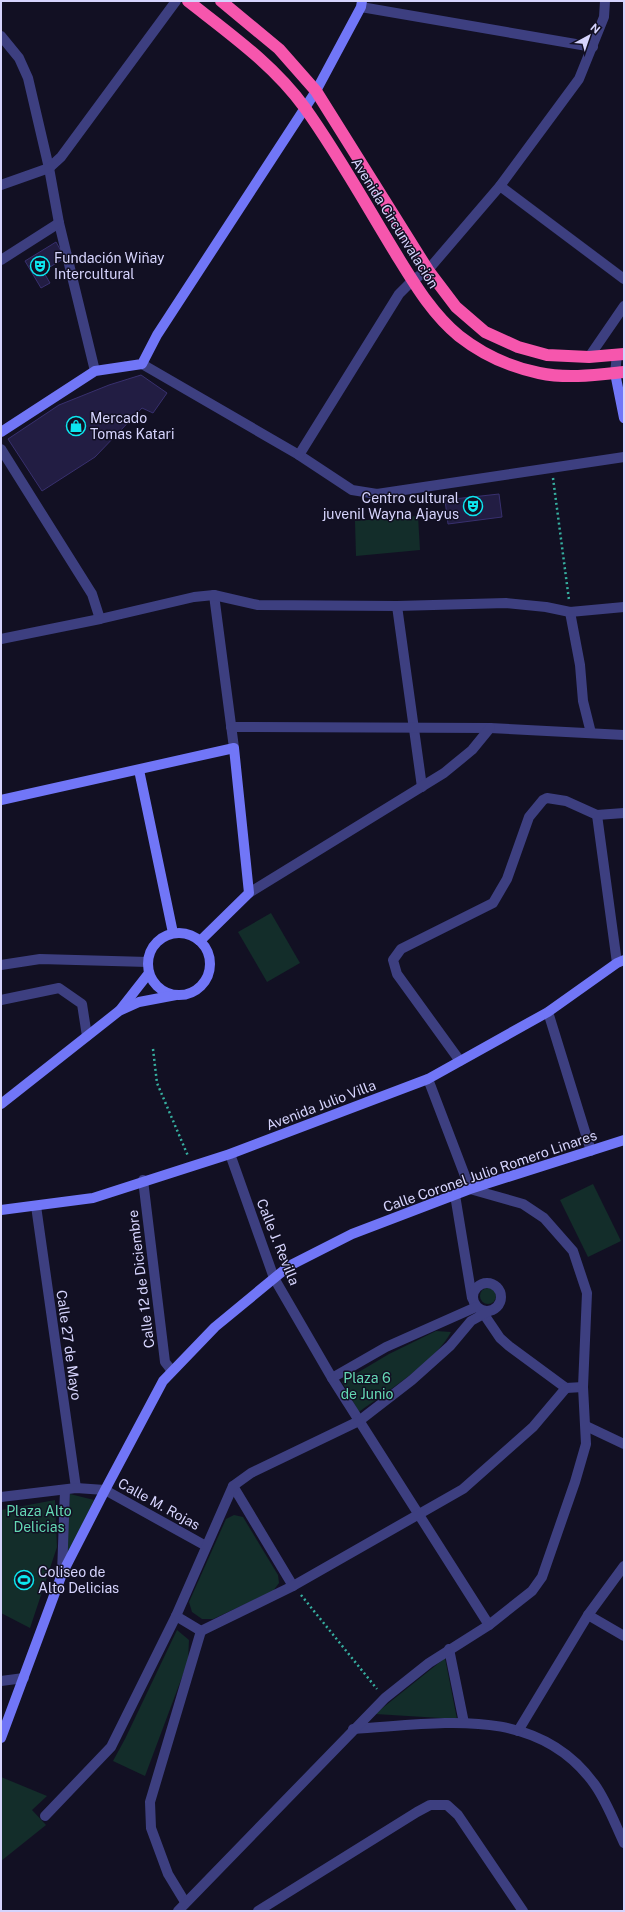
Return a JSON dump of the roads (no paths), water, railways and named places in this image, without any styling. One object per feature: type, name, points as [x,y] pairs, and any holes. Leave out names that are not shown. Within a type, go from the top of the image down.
[{"type":"highway","name":"Avenida Circunvalación","points":[[188,1],[251,50],[281,79],[305,108],[412,280],[438,315],[459,336],[485,354],[510,365],[539,374],[567,377],[620,372]]},
{"type":"highway","name":"Avenida Circunvalación","points":[[221,1],[279,49],[316,91],[428,270],[456,307],[485,332],[518,347],[547,354],[589,357],[620,355]]},
{"type":"street","points":[[1,185],[49,168],[61,157],[176,1]]},
{"type":"street","points":[[299,455],[399,294],[412,280],[428,270],[500,186],[579,79],[604,17],[605,1]]},
{"type":"street","points":[[142,364],[157,335],[316,91],[361,4],[593,47]]},
{"type":"street","points":[[1,36],[20,58],[28,78],[49,168],[59,223],[95,371]]},
{"type":"street","points":[[500,186],[624,279]]},
{"type":"street","points":[[1,260],[59,223]]},
{"type":"street","points":[[589,357],[624,306]]},
{"type":"street","points":[[620,355],[624,418]]},
{"type":"street","points":[[1,432],[95,371],[142,364],[299,455],[352,490],[365,493],[377,494],[624,457]]},
{"type":"street","points":[[1,449],[92,594],[100,619]]},
{"type":"street","points":[[214,595],[234,748],[249,893]]},
{"type":"street","points":[[1,639],[100,619],[194,597],[214,595],[258,605],[397,606],[506,603],[546,607],[570,612],[624,607]]},
{"type":"street","points":[[397,606],[422,787]]},
{"type":"street","points":[[570,612],[580,665],[583,701],[591,733]]},
{"type":"street","points":[[231,728],[490,728],[624,734]]},
{"type":"street","points":[[200,941],[249,893],[444,773],[472,750],[490,728]]},
{"type":"street","points":[[1,800],[234,748]]},
{"type":"street","points":[[139,770],[173,933]]},
{"type":"street","points":[[460,1061],[397,974],[393,960],[401,949],[493,903],[507,879],[529,817],[543,800],[547,798],[566,802],[597,815],[624,813]]},
{"type":"street","points":[[597,815],[621,962]]},
{"type":"street","points":[[119,1011],[139,1002],[192,993],[201,986],[207,978],[210,967],[210,957],[200,941],[192,935],[182,933],[173,933],[164,936],[157,942],[151,951],[148,962],[149,973],[154,982],[161,990],[176,995]]},
{"type":"street","points":[[1,965],[40,960],[148,962]]},
{"type":"street","name":"Avenida Julio Villa","points":[[1,1210],[93,1198],[143,1180],[230,1154],[428,1079],[548,1012],[621,962]]},
{"type":"street","points":[[1,1104],[119,1011],[149,973]]},
{"type":"street","points":[[1,1000],[59,988],[82,1004],[87,1036]]},
{"type":"street","points":[[548,1012],[591,1151]]},
{"type":"street","points":[[178,1911],[353,1729],[385,1698],[429,1662],[489,1625],[532,1591],[542,1577],[575,1482],[586,1444],[583,1387],[586,1293],[573,1252],[544,1218],[522,1204],[470,1189],[428,1079]]},
{"type":"street","name":"Calle Coronel Julio Romero Linares","points":[[1,1738],[62,1574],[105,1490],[163,1381],[215,1326],[289,1266],[352,1234],[470,1189],[624,1140]]},
{"type":"street","name":"Calle J. Revilla","points":[[230,1154],[274,1278],[332,1378],[489,1625]]},
{"type":"street","name":"Calle 12 de Diciembre","points":[[143,1180],[165,1362],[172,1371]]},
{"type":"street","points":[[455,1195],[468,1272],[481,1308]]},
{"type":"street","name":"Calle 27 de Mayo","points":[[36,1206],[70,1489],[62,1574]]},
{"type":"street","points":[[332,1378],[386,1347],[481,1308],[498,1307],[501,1298],[499,1289],[468,1272]]},
{"type":"street","points":[[487,1283],[478,1286],[473,1294],[500,1338],[566,1388],[583,1387]]},
{"type":"street","points":[[45,1816],[111,1747],[176,1616],[233,1486],[251,1473],[359,1421],[412,1380],[450,1346],[481,1308]]},
{"type":"street","points":[[185,1902],[168,1874],[151,1828],[150,1802],[201,1631],[293,1586],[463,1489],[533,1427],[566,1388]]},
{"type":"street","points":[[586,1426],[624,1444]]},
{"type":"street","points":[[233,1486],[293,1586]]},
{"type":"street","name":"Calle M. Rojas","points":[[1,1497],[70,1489],[105,1490],[206,1546]]},
{"type":"street","points":[[518,1730],[588,1615],[624,1566]]},
{"type":"street","points":[[588,1615],[624,1636]]},
{"type":"street","points":[[176,1616],[201,1631]]},
{"type":"street","points":[[449,1649],[464,1723]]},
{"type":"street","points":[[1,1681],[24,1678]]},
{"type":"street","points":[[353,1729],[464,1723],[506,1727],[539,1738],[570,1757],[595,1786],[624,1842]]},
{"type":"street","points":[[258,1911],[417,1812],[430,1805],[447,1805],[458,1815],[523,1911]]},
{"type":"place","name":"Fundación Wiñay Intercultural","points":[[40,266]]},
{"type":"place","name":"Mercado Tomas Katari","points":[[76,426]]},
{"type":"place","name":"Centro cultural juvenil Wayna Ajayus","points":[[473,506]]},
{"type":"place","name":"Coliseo de Alto Delicias","points":[[24,1580]]},
{"type":"park label","name":"Plaza 6 de Junio","points":[[367,1386]]},
{"type":"park label","name":"Plaza Alto Delicias","points":[[39,1520]]}]
